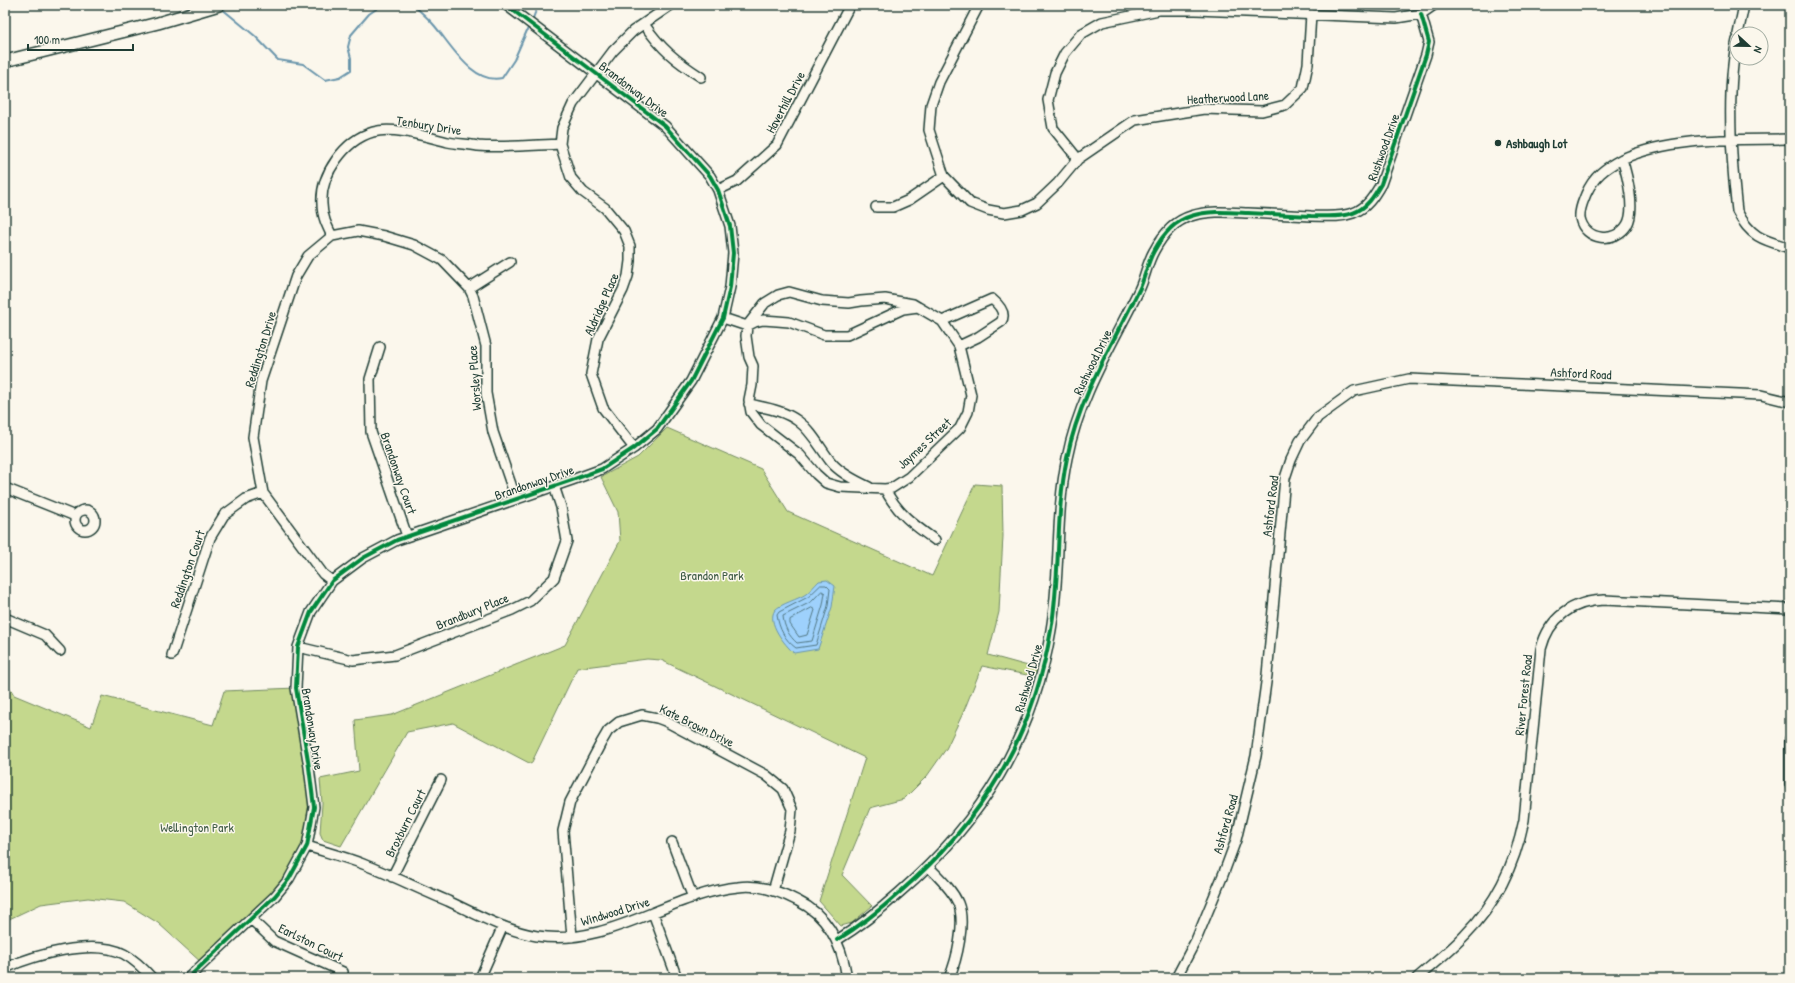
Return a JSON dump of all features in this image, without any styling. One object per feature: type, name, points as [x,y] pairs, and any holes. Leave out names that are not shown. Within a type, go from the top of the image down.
[{"type":"main road","points":[[5,61],[158,23],[219,5]]},
{"type":"main road","points":[[5,68],[24,56]]},
{"type":"street","name":"Brandonway Drive","points":[[188,978],[275,896],[290,879],[307,846],[314,807],[310,767],[296,688],[298,648],[311,612],[332,581],[364,558],[407,536],[602,469],[634,448],[657,429],[692,381],[723,318],[730,287],[733,253],[730,226],[718,190],[710,176],[666,126],[506,5]]},
{"type":"street","name":"Aldridge Place","points":[[634,448],[604,408],[591,374],[598,339],[623,290],[628,276],[630,246],[624,232],[605,208],[583,192],[571,178],[560,144],[562,128],[573,104],[596,73],[633,31],[671,5]]},
{"type":"street","name":"Haverhill Drive","points":[[718,190],[737,181],[777,145],[850,5]]},
{"type":"street","name":"Heatherwood Lane","points":[[979,5],[939,82],[931,105],[928,130],[944,176],[970,203],[988,210],[1004,213],[1022,210],[1037,203],[1058,183],[1078,159],[1135,120],[1204,109],[1262,111],[1285,105],[1303,88],[1308,64],[1311,14]]},
{"type":"street","points":[[1078,159],[1053,128],[1048,100],[1055,73],[1065,53],[1081,34],[1102,22],[1159,8],[1196,10],[1248,8],[1311,14],[1396,18],[1421,14],[1434,5]]},
{"type":"street","points":[[1740,26],[1744,5]]},
{"type":"street","name":"Rushwood Drive","points":[[837,940],[866,922],[929,867],[965,826],[984,801],[1011,754],[1032,707],[1046,660],[1055,602],[1060,502],[1064,474],[1075,427],[1089,388],[1141,286],[1153,253],[1167,231],[1189,216],[1215,212],[1334,217],[1354,213],[1371,202],[1381,184],[1426,55],[1429,42],[1421,14]]},
{"type":"street","points":[[644,24],[653,37],[675,60],[701,77]]},
{"type":"street","points":[[1733,66],[1732,77],[1732,140],[1737,211],[1743,223],[1751,233],[1762,240],[1790,248]]},
{"type":"street","name":"Tenbury Drive","points":[[332,236],[325,220],[322,204],[324,187],[332,168],[348,145],[373,132],[402,131],[449,142],[480,146],[560,144]]},
{"type":"street","points":[[1622,159],[1628,178],[1630,211],[1627,224],[1619,234],[1606,239],[1595,236],[1585,229],[1580,218],[1581,206],[1590,185],[1605,168],[1622,159],[1640,151],[1693,142],[1790,139]]},
{"type":"street","points":[[876,208],[893,207],[909,200],[944,176]]},
{"type":"street","name":"Worsley Place","points":[[332,236],[358,231],[384,236],[414,245],[442,260],[469,288],[473,296],[486,346],[486,393],[493,432],[516,499]]},
{"type":"street","name":"Reddington Drive","points":[[332,236],[308,256],[296,276],[261,381],[253,437],[263,493],[323,574],[332,581]]},
{"type":"street","points":[[469,288],[510,262]]},
{"type":"street","points":[[749,404],[753,366],[749,357],[746,336],[747,326],[765,303],[778,294],[789,292],[849,304],[861,301],[885,299],[913,304],[942,321],[959,346],[978,337],[1001,322],[1003,319],[1002,312],[992,299],[942,321]]},
{"type":"street","points":[[723,318],[747,326],[755,322],[789,322],[824,335],[847,335],[903,309],[918,307]]},
{"type":"street","name":"Jaymes Street","points":[[749,404],[752,412],[762,425],[800,455],[816,474],[826,483],[840,487],[872,489],[892,488],[908,476],[960,428],[968,412],[971,395],[959,346]]},
{"type":"street","name":"Brandonway Court","points":[[380,347],[370,379],[371,432],[407,536]]},
{"type":"street","name":"Ashford Road","points":[[1176,978],[1196,940],[1223,875],[1236,840],[1248,795],[1258,749],[1267,676],[1285,478],[1291,460],[1300,441],[1318,417],[1354,392],[1409,379],[1761,395],[1790,402]]},
{"type":"street","name":"Jaymes Street","points":[[749,404],[780,411],[799,421],[818,443],[831,462],[849,477],[872,489]]},
{"type":"street","name":"Brandbury Place","points":[[298,648],[353,660],[395,655],[530,602],[554,578],[566,541],[561,507],[554,486]]},
{"type":"street","points":[[5,488],[75,516]]},
{"type":"street","points":[[885,489],[890,500],[909,522],[935,540]]},
{"type":"street","name":"Reddington Court","points":[[172,655],[210,538],[224,515],[246,499],[263,493]]},
{"type":"street","name":"River Forest Road","points":[[1417,978],[1456,944],[1476,923],[1496,896],[1512,864],[1524,820],[1541,649],[1544,636],[1559,617],[1583,602],[1604,600],[1790,609]]},
{"type":"street","points":[[5,618],[45,635],[60,651]]},
{"type":"street","name":"Kate Brown Drive","points":[[572,937],[563,831],[570,802],[608,731],[619,722],[642,715],[665,721],[766,775],[783,789],[792,809],[790,831],[773,891]]},
{"type":"street","points":[[1790,739],[1790,784]]},
{"type":"street","name":"Broxburn Court","points":[[392,877],[441,780]]},
{"type":"street","points":[[672,842],[692,898]]},
{"type":"street","name":"Windwood Drive","points":[[307,846],[361,864],[503,926],[534,936],[555,938],[572,937],[611,929],[706,893],[739,886],[773,891],[806,905],[821,918],[837,940],[846,966],[847,978]]},
{"type":"street","points":[[929,867],[948,887],[958,903],[961,922],[954,966],[949,978]]},
{"type":"street","points":[[653,913],[677,978]]},
{"type":"street","name":"Earlston Court","points":[[251,919],[274,941],[343,972]]},
{"type":"street","points":[[480,978],[503,926]]},
{"type":"street","points":[[5,968],[25,960],[63,949],[100,948],[123,954],[142,967],[152,978]]},
{"type":"green space","name":"Brandon Park","points":[[667,428],[761,469],[788,512],[932,576],[975,484],[1002,486],[1003,536],[999,612],[988,655],[1039,669],[1037,677],[982,666],[963,713],[946,749],[927,776],[904,799],[870,808],[842,875],[872,906],[852,923],[841,926],[819,901],[865,758],[661,660],[647,659],[577,668],[531,764],[453,723],[407,732],[341,846],[323,840],[320,833],[322,803],[320,779],[359,771],[355,720],[392,715],[565,645],[620,541],[618,512],[601,477],[638,457]]},
{"type":"green space","name":"Wellington Park","points":[[5,679],[14,695],[91,727],[102,696],[213,725],[224,691],[296,688],[314,807],[308,840],[289,879],[203,964],[158,923],[124,902],[88,898],[41,904],[5,921]]},
{"type":"water","points":[[827,580],[835,586],[832,607],[818,649],[794,653],[786,645],[775,627],[773,615],[775,610],[806,594],[819,581]]},
{"type":"waterway","points":[[221,8],[255,36],[278,60],[303,64],[325,80],[340,77],[351,70],[351,58],[348,47],[351,35],[369,14],[382,5]]},
{"type":"waterway","points":[[413,5],[431,21],[454,51],[471,69],[481,75],[491,78],[502,78],[514,60],[529,26]]},
{"type":"waterway","points":[[532,21],[538,5]]},
{"type":"cycle path","points":[[188,978],[275,896],[289,879],[307,846],[314,807],[296,688],[298,647],[311,612],[332,581],[363,558],[397,540],[602,469],[634,448],[657,429],[691,381],[723,318],[730,287],[733,253],[730,226],[718,190],[710,176],[665,126],[506,5]]},
{"type":"cycle path","points":[[837,940],[862,923],[892,899],[929,865],[956,836],[1000,775],[1017,742],[1031,707],[1043,669],[1051,630],[1056,587],[1059,522],[1063,479],[1072,436],[1097,372],[1139,290],[1157,245],[1169,230],[1179,221],[1198,214],[1226,212],[1337,216],[1348,215],[1358,211],[1366,205],[1381,184],[1426,55],[1429,42],[1421,14]]},
{"type":"place","name":"Ashbaugh Lot","points":[[1498,143]]}]
